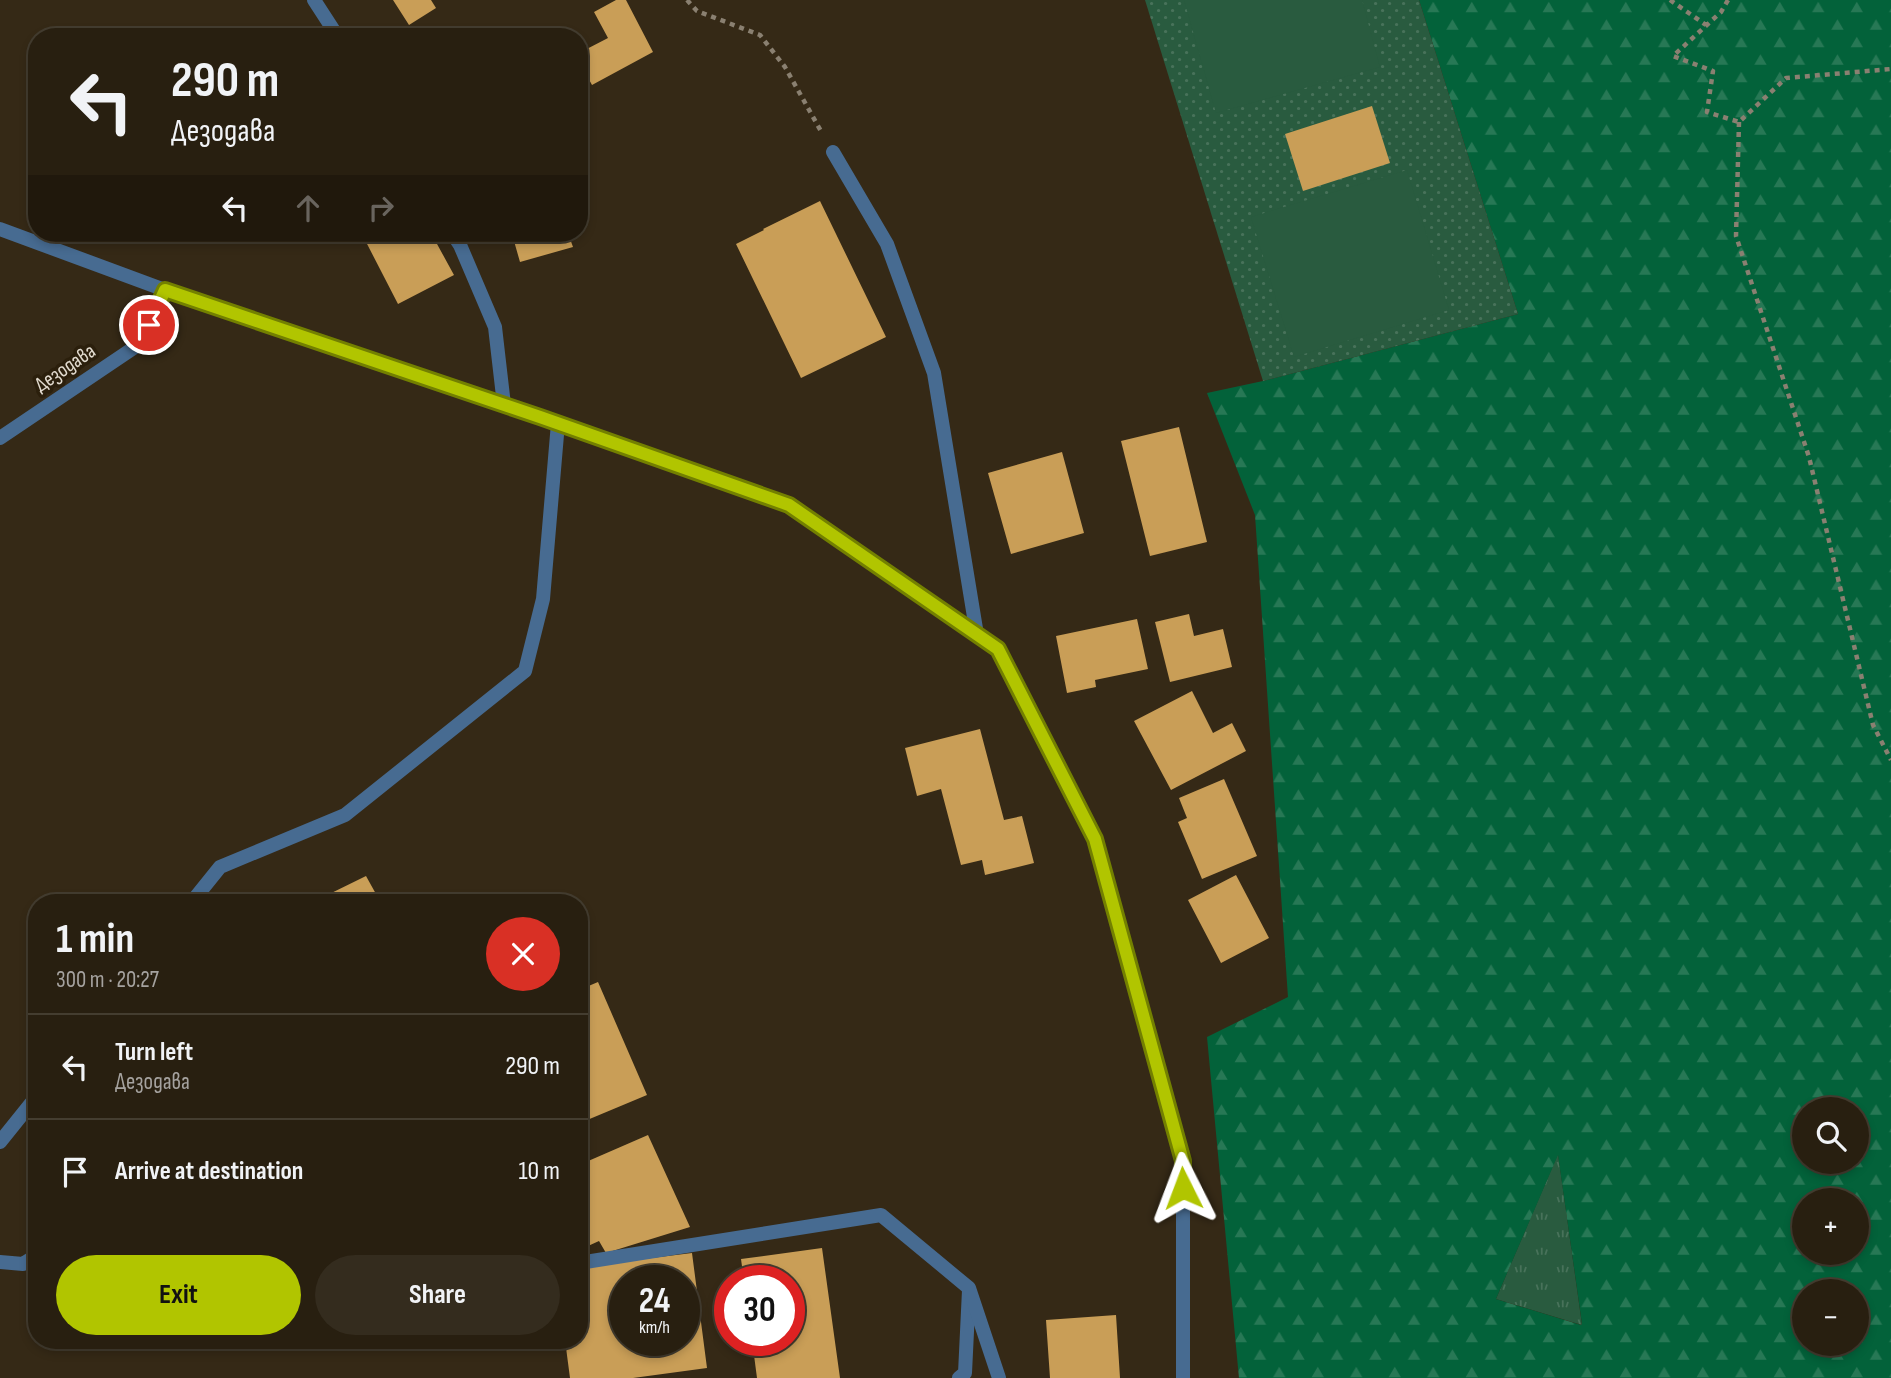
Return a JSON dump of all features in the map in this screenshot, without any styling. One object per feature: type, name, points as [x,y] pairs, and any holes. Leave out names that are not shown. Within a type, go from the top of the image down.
[{"type":"street","points":[[314,0],[332,28]]},
{"type":"street","points":[[833,152],[887,244],[934,373],[977,635]]},
{"type":"street","points":[[0,229],[28,239]]},
{"type":"street","points":[[35,242],[165,290],[789,505],[998,649],[1095,839],[1183,1161],[1182,1378]]},
{"type":"street","points":[[457,242],[495,327],[504,405]]},
{"type":"street","name":"Дезодава","points":[[0,438],[141,343],[165,290]]},
{"type":"street","points":[[198,894],[220,867],[345,815],[525,671],[543,599],[558,424]]},
{"type":"street","points":[[0,1142],[28,1107]]},
{"type":"street","points":[[588,1262],[881,1214],[970,1289],[999,1378]]},
{"type":"street","points":[[0,1262],[23,1265],[28,1261]]},
{"type":"street","points":[[959,1378],[965,1373],[970,1289]]},
{"type":"path","points":[[687,0],[697,11],[760,35],[785,67],[833,152]]},
{"type":"path","points":[[1670,0],[1706,26]]},
{"type":"path","points":[[1728,0],[1721,12],[1673,55],[1713,71],[1707,112],[1739,122]]},
{"type":"path","points":[[1891,69],[1786,78],[1739,122],[1736,236],[1810,457],[1873,725],[1891,761]]},
{"type":"green space","points":[[1145,0],[1419,0],[1518,314],[1263,381]]},
{"type":"green space","points":[[1184,0],[1362,0],[1380,67],[1216,113]]},
{"type":"green space","points":[[1419,0],[1891,0],[1891,1378],[1239,1378],[1207,1037],[1288,997],[1255,515],[1207,393],[1263,381],[1518,314]],"holes":[[[1558,1155],[1582,1324],[1581,1325],[1496,1299]]]},
{"type":"green space","points":[[1407,170],[1449,310],[1294,357],[1251,217]]},
{"type":"green space","points":[[1558,1154],[1582,1325],[1496,1299]]},
{"type":"building","points":[[393,0],[431,0],[436,8],[409,25]]},
{"type":"building","points":[[616,0],[626,0],[653,52],[592,85],[588,78],[588,48],[608,38],[594,12]]},
{"type":"building","points":[[1372,106],[1390,163],[1303,191],[1285,134]]},
{"type":"building","points":[[820,201],[886,337],[801,378],[736,244]]},
{"type":"building","points":[[366,242],[436,242],[454,275],[398,304]]},
{"type":"building","points":[[514,242],[571,242],[573,247],[520,262]]},
{"type":"building","points":[[1179,427],[1207,542],[1150,556],[1121,441]]},
{"type":"building","points":[[1062,452],[1084,533],[1011,554],[988,473]]},
{"type":"building","points":[[1189,614],[1194,636],[1223,629],[1232,667],[1170,682],[1155,622]]},
{"type":"building","points":[[1137,619],[1148,669],[1095,680],[1096,687],[1067,693],[1056,636]]},
{"type":"building","points":[[1192,691],[1213,733],[1232,723],[1246,751],[1171,790],[1134,721]]},
{"type":"building","points":[[980,729],[1004,820],[1022,816],[1034,863],[985,875],[982,860],[961,865],[941,789],[917,796],[905,748]]},
{"type":"building","points":[[1224,779],[1257,856],[1202,879],[1178,822],[1187,818],[1179,798]]},
{"type":"building","points":[[1236,875],[1269,938],[1221,963],[1188,900]]},
{"type":"building","points":[[366,876],[376,894],[329,894]]},
{"type":"building","points":[[598,982],[647,1095],[588,1120],[588,986]]},
{"type":"building","points":[[648,1135],[690,1227],[606,1253],[599,1241],[588,1246],[588,1161]]},
{"type":"building","points":[[822,1248],[840,1378],[757,1378],[754,1356],[805,1356],[805,1265],[742,1265],[741,1259]]},
{"type":"building","points":[[692,1253],[694,1265],[609,1265],[609,1356],[700,1356],[700,1314],[707,1368],[633,1378],[570,1378],[566,1349],[588,1349],[588,1266]]},
{"type":"building","points":[[1116,1315],[1120,1378],[1050,1378],[1046,1320]]},
{"type":"route","points":[[149,325],[165,290],[789,505],[998,649],[1095,839],[1183,1161],[1183,1188]]}]
